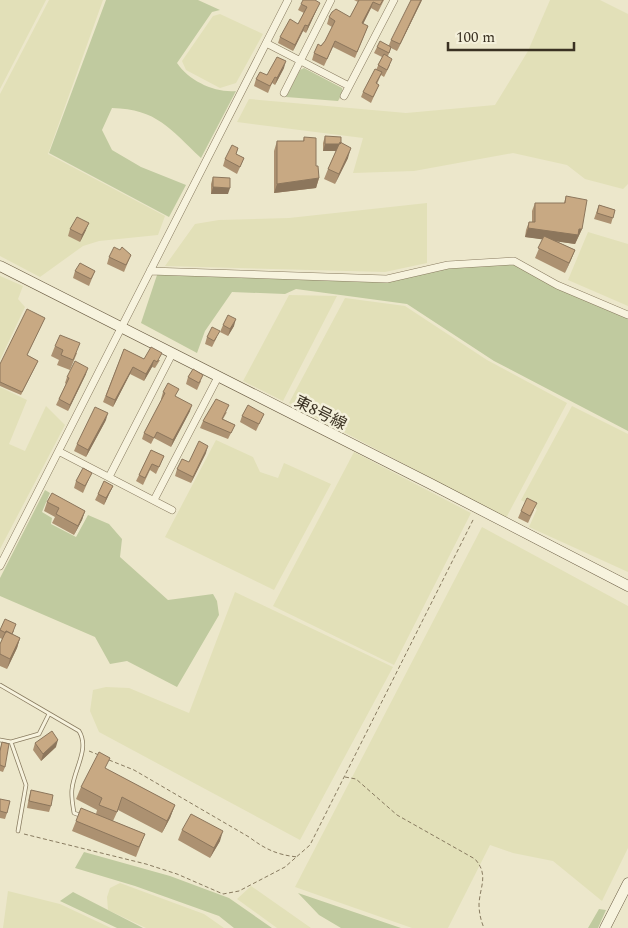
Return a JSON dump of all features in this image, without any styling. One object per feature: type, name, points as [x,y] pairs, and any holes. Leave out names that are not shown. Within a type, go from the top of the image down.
[{"type":"street","points":[[0,566],[60,452],[288,0]]},
{"type":"street","points":[[284,93],[331,0]]},
{"type":"street","points":[[344,96],[394,0]]},
{"type":"street","points":[[266,43],[349,86]]},
{"type":"street","points":[[150,271],[388,280],[448,265],[514,260],[557,285],[628,315]]},
{"type":"street","name":"東8号線","points":[[0,266],[628,586]]},
{"type":"street","points":[[109,477],[172,354]]},
{"type":"street","points":[[154,500],[218,377]]},
{"type":"street","points":[[60,452],[172,510]]},
{"type":"street","points":[[605,928],[628,883]]},
{"type":"lane","points":[[0,685],[79,731],[84,739],[84,748],[72,790],[74,813],[83,817]]},
{"type":"lane","points":[[0,740],[11,742],[39,734],[49,714]]},
{"type":"lane","points":[[11,742],[26,785],[18,831]]},
{"type":"path","points":[[18,831],[27,836],[146,864],[177,874],[223,894],[239,891],[285,867],[310,845],[479,509]]},
{"type":"path","points":[[84,748],[101,756]]},
{"type":"path","points":[[110,760],[134,770],[249,837],[265,849],[281,855],[298,857]]},
{"type":"path","points":[[345,777],[356,779],[396,815],[475,859],[482,867],[484,880],[479,907],[484,928]]},
{"type":"shaded area","points":[[0,0],[46,0],[0,89]]},
{"type":"shaded area","points":[[49,0],[103,0],[48,154],[165,216],[158,235],[99,241],[83,246],[40,277],[0,256],[0,94]]},
{"type":"shaded area","points":[[550,0],[600,0],[628,14],[628,184],[623,189],[585,179],[567,165],[513,153],[414,171],[353,173],[363,138],[237,122],[249,99],[406,113],[495,105],[528,51]]},
{"type":"shaded area","points":[[220,14],[263,34],[236,83],[220,88],[186,70],[182,61],[213,16]]},
{"type":"shaded area","points":[[427,203],[427,263],[385,272],[165,266],[195,224],[219,220],[289,218]]},
{"type":"shaded area","points":[[588,232],[628,244],[628,306],[568,280]]},
{"type":"shaded area","points":[[0,276],[23,286],[18,299],[25,307],[0,360]]},
{"type":"shaded area","points":[[289,295],[337,296],[283,401],[243,381]]},
{"type":"shaded area","points":[[345,298],[405,306],[487,360],[567,403],[506,518],[289,403]]},
{"type":"shaded area","points":[[0,387],[27,400],[9,444],[25,451],[46,406],[65,425],[0,549]]},
{"type":"shaded area","points":[[572,406],[628,434],[628,572],[529,527],[537,509],[521,500]]},
{"type":"shaded area","points":[[216,440],[253,457],[260,472],[278,478],[284,463],[331,484],[274,590],[165,537]]},
{"type":"shaded area","points":[[354,452],[471,513],[394,665],[273,606]]},
{"type":"shaded area","points":[[482,527],[628,606],[628,848],[602,901],[553,861],[513,853],[490,845],[448,928],[412,928],[295,887]]},
{"type":"shaded area","points":[[235,592],[393,667],[300,840],[99,732],[90,711],[93,690],[106,687],[129,688],[189,713]]},
{"type":"shaded area","points":[[120,883],[204,914],[224,928],[146,928],[108,910],[107,897],[110,888]]},
{"type":"shaded area","points":[[251,886],[311,928],[277,928],[237,899]]},
{"type":"shaded area","points":[[8,891],[60,904],[111,928],[3,928]]},
{"type":"green space","points":[[106,0],[198,0],[220,10],[212,12],[177,63],[188,75],[211,88],[236,91],[201,158],[162,122],[141,112],[112,108],[102,130],[112,150],[141,167],[186,185],[169,217],[49,153]]},
{"type":"green space","points":[[304,68],[342,88],[343,92],[338,101],[286,97],[300,70]]},
{"type":"green space","points":[[514,261],[557,285],[628,315],[628,431],[494,361],[407,304],[296,289],[285,294],[232,292],[205,331],[197,353],[141,323],[158,272],[387,279],[448,265]]},
{"type":"green space","points":[[45,490],[50,493],[42,512],[52,518],[51,524],[76,537],[88,515],[109,524],[122,539],[120,557],[168,600],[213,594],[217,601],[219,615],[177,687],[127,661],[110,664],[95,637],[0,596],[0,578]]},
{"type":"green space","points":[[84,852],[170,876],[229,898],[272,928],[234,928],[219,916],[135,886],[75,868]]},
{"type":"green space","points":[[73,892],[143,928],[117,928],[60,901]]},
{"type":"green space","points":[[298,893],[401,928],[341,928],[319,915]]},
{"type":"green space","points":[[599,909],[606,910],[598,928],[588,928]]},
{"type":"building","points":[[303,0],[315,0],[320,3],[308,26],[305,25],[295,45],[280,37],[290,19],[298,24],[307,7],[301,4]]},
{"type":"building","points":[[359,0],[383,0],[380,5],[373,2],[362,23],[368,26],[357,52],[335,41],[327,59],[314,53],[318,44],[321,46],[325,41],[335,21],[329,17],[332,12],[336,9],[350,17]]},
{"type":"building","points":[[411,0],[421,0],[400,44],[391,40]]},
{"type":"building","points":[[380,41],[391,47],[389,53],[377,47]]},
{"type":"building","points":[[384,54],[392,59],[387,70],[378,65]]},
{"type":"building","points":[[277,57],[286,61],[277,78],[275,77],[270,86],[256,79],[260,72],[267,75]]},
{"type":"building","points":[[375,69],[382,72],[376,83],[379,85],[373,97],[363,92]]},
{"type":"building","points":[[325,136],[341,137],[341,143],[325,144]]},
{"type":"building","points":[[304,137],[316,138],[316,166],[318,166],[319,178],[277,184],[277,141],[304,141]]},
{"type":"building","points":[[340,142],[351,148],[339,174],[328,169]]},
{"type":"building","points":[[232,145],[238,148],[236,154],[244,158],[240,167],[225,159]]},
{"type":"building","points":[[213,177],[230,178],[230,188],[213,187]]},
{"type":"building","points":[[566,196],[587,200],[582,229],[579,229],[578,235],[528,228],[529,222],[535,222],[535,203],[565,203]]},
{"type":"building","points":[[599,205],[615,210],[613,218],[597,213]]},
{"type":"building","points":[[77,217],[89,223],[82,235],[70,229]]},
{"type":"building","points":[[544,236],[575,250],[569,263],[538,248]]},
{"type":"building","points":[[114,247],[120,250],[122,247],[131,255],[126,265],[109,257]]},
{"type":"building","points":[[80,263],[95,271],[91,279],[75,271]]},
{"type":"building","points":[[27,309],[45,318],[27,355],[38,361],[22,392],[0,382],[0,364]]},
{"type":"building","points":[[228,315],[236,319],[230,329],[223,325]]},
{"type":"building","points":[[212,327],[220,331],[214,341],[207,337]]},
{"type":"building","points":[[60,335],[80,343],[73,360],[61,355],[63,350],[55,346]]},
{"type":"building","points":[[151,347],[162,353],[157,362],[154,360],[146,374],[133,367],[115,400],[106,396],[124,349],[144,359]]},
{"type":"building","points":[[75,361],[88,368],[70,405],[59,399]]},
{"type":"building","points":[[193,369],[203,375],[199,383],[188,377]]},
{"type":"building","points":[[168,383],[179,389],[175,396],[192,405],[173,440],[157,432],[154,438],[144,433],[165,393],[163,392]]},
{"type":"building","points":[[216,399],[229,405],[222,419],[235,425],[231,433],[203,421]]},
{"type":"building","points":[[248,405],[264,414],[259,424],[242,416]]},
{"type":"building","points":[[95,407],[108,413],[88,450],[77,444]]},
{"type":"building","points":[[199,441],[208,446],[193,477],[177,469],[182,459],[189,462]]},
{"type":"building","points":[[151,450],[164,456],[159,467],[152,464],[145,478],[139,475]]},
{"type":"building","points":[[83,468],[92,473],[85,486],[76,481]]},
{"type":"building","points":[[104,481],[113,486],[106,498],[98,494]]},
{"type":"building","points":[[52,493],[85,511],[78,526],[56,514],[59,508],[47,502]]},
{"type":"building","points":[[527,498],[537,503],[530,516],[521,511]]},
{"type":"building","points":[[5,619],[16,624],[12,634],[0,630]]},
{"type":"building","points":[[6,631],[20,638],[10,659],[0,654],[0,644]]},
{"type":"building","points":[[52,731],[58,740],[43,754],[35,743]]},
{"type":"building","points":[[2,742],[9,744],[5,767],[0,765]]},
{"type":"building","points":[[99,752],[110,758],[105,768],[175,805],[167,821],[122,797],[117,812],[99,805],[102,798],[81,787]]},
{"type":"building","points":[[31,790],[53,795],[51,806],[29,801]]},
{"type":"building","points":[[0,799],[10,801],[7,813],[0,811]]},
{"type":"building","points":[[81,808],[145,834],[139,847],[76,821]]},
{"type":"building","points":[[191,814],[223,831],[214,848],[182,830]]}]
